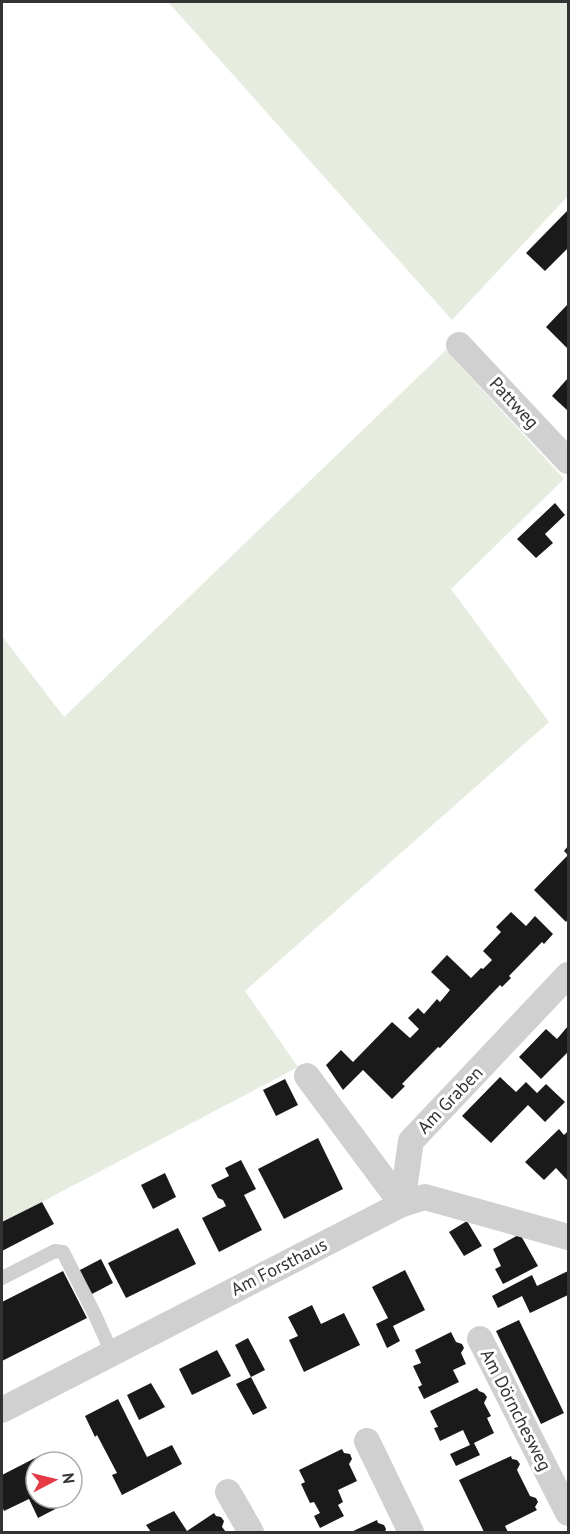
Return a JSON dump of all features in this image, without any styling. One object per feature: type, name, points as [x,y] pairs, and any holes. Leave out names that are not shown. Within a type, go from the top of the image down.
[{"type":"street","name":"Pattweg","points":[[459,345],[568,461]]},
{"type":"street","name":"Am Graben","points":[[402,1204],[411,1141],[568,975]]},
{"type":"street","points":[[307,1076],[402,1204]]},
{"type":"street","name":"Am Forsthaus","points":[[2,1410],[402,1204],[425,1197],[568,1238]]},
{"type":"street","name":"Am Dörnchesweg","points":[[480,1339],[568,1513]]},
{"type":"street","points":[[367,1441],[411,1533]]},
{"type":"street","points":[[228,1492],[251,1533]]},
{"type":"lane","points":[[2,1278],[55,1251],[63,1252],[112,1353]]},
{"type":"shaded area","points":[[168,2],[568,2],[568,196],[452,320]]},
{"type":"shaded area","points":[[446,350],[564,479],[451,589],[549,722],[245,991],[298,1067],[2,1223],[2,636],[64,717]]},
{"type":"building","points":[[568,210],[568,248],[545,271],[526,253]]},
{"type":"building","points":[[568,304],[568,349],[546,327]]},
{"type":"building","points":[[568,378],[568,411],[552,396]]},
{"type":"building","points":[[555,503],[565,515],[545,534],[553,543],[536,558],[517,539]]},
{"type":"building","points":[[568,855],[568,919],[566,922],[534,890]]},
{"type":"building","points":[[511,912],[526,926],[535,916],[553,934],[544,944],[542,942],[509,976],[511,978],[502,987],[500,985],[440,1048],[438,1047],[402,1084],[405,1086],[392,1099],[363,1070],[343,1090],[326,1065],[341,1050],[353,1062],[392,1022],[410,1038],[419,1029],[408,1018],[418,1008],[424,1014],[437,999],[440,1002],[450,990],[431,972],[447,955],[471,978],[481,968],[483,969],[492,960],[483,951],[501,932],[496,927]]},
{"type":"building","points":[[568,1026],[568,1052],[541,1079],[519,1057],[546,1029],[557,1039]]},
{"type":"building","points":[[500,1077],[516,1092],[526,1082],[537,1093],[546,1084],[565,1102],[545,1122],[528,1105],[491,1143],[462,1116]]},
{"type":"building","points":[[285,1079],[298,1105],[276,1116],[263,1090]]},
{"type":"building","points":[[559,1129],[564,1135],[568,1131],[568,1181],[556,1168],[544,1180],[525,1162]]},
{"type":"building","points":[[318,1138],[343,1189],[284,1219],[258,1169]]},
{"type":"building","points":[[241,1160],[256,1189],[244,1195],[262,1230],[219,1252],[202,1218],[226,1206],[223,1200],[218,1198],[211,1185],[229,1176],[225,1168]]},
{"type":"building","points":[[165,1173],[176,1197],[153,1209],[141,1185]]},
{"type":"building","points":[[42,1202],[54,1224],[2,1251],[2,1222]]},
{"type":"building","points":[[467,1221],[482,1246],[464,1256],[449,1232]]},
{"type":"building","points":[[178,1228],[196,1264],[126,1298],[108,1263]]},
{"type":"building","points":[[520,1234],[538,1266],[503,1284],[495,1269],[501,1266],[493,1249]]},
{"type":"building","points":[[101,1259],[113,1283],[90,1295],[78,1271]]},
{"type":"building","points":[[405,1270],[425,1310],[393,1326],[400,1341],[387,1348],[376,1324],[388,1318],[372,1287]]},
{"type":"building","points":[[63,1271],[87,1318],[2,1361],[2,1302]]},
{"type":"building","points":[[568,1271],[568,1295],[530,1313],[522,1296],[498,1308],[492,1296],[532,1275],[537,1286]]},
{"type":"building","points":[[312,1305],[321,1324],[344,1313],[360,1345],[304,1372],[289,1340],[298,1336],[288,1317]]},
{"type":"building","points":[[519,1320],[564,1413],[541,1424],[496,1331]]},
{"type":"building","points":[[451,1332],[456,1342],[462,1344],[464,1348],[461,1353],[466,1364],[453,1370],[459,1382],[424,1399],[418,1387],[422,1385],[413,1366],[421,1363],[415,1350]]},
{"type":"building","points":[[248,1338],[265,1370],[251,1377],[235,1345]]},
{"type":"building","points":[[217,1350],[231,1376],[192,1395],[179,1369]]},
{"type":"building","points":[[251,1377],[267,1408],[253,1415],[236,1384]]},
{"type":"building","points":[[151,1383],[165,1407],[139,1420],[127,1395]]},
{"type":"building","points":[[477,1388],[487,1397],[484,1403],[491,1416],[487,1418],[494,1433],[474,1443],[480,1455],[456,1466],[450,1454],[470,1445],[463,1430],[440,1441],[434,1428],[438,1427],[430,1411]]},
{"type":"building","points":[[118,1399],[147,1457],[172,1445],[182,1464],[122,1495],[112,1475],[117,1473],[85,1416]]},
{"type":"building","points":[[342,1449],[344,1453],[350,1454],[352,1459],[349,1464],[357,1481],[338,1490],[343,1502],[338,1505],[344,1516],[320,1528],[314,1516],[320,1513],[314,1502],[310,1503],[301,1484],[305,1482],[299,1470]]},
{"type":"building","points":[[511,1456],[520,1464],[517,1470],[530,1496],[536,1498],[538,1502],[535,1507],[537,1510],[505,1526],[508,1532],[484,1532],[459,1480]]},
{"type":"building","points":[[24,1464],[24,1501],[4,1511],[2,1506],[2,1475]]},
{"type":"building","points":[[34,1510],[53,1510],[38,1518]]},
{"type":"building","points":[[174,1511],[187,1531],[214,1513],[224,1521],[222,1527],[226,1532],[151,1532],[146,1525]]},
{"type":"building","points":[[377,1520],[378,1523],[384,1525],[385,1532],[351,1532]]}]
